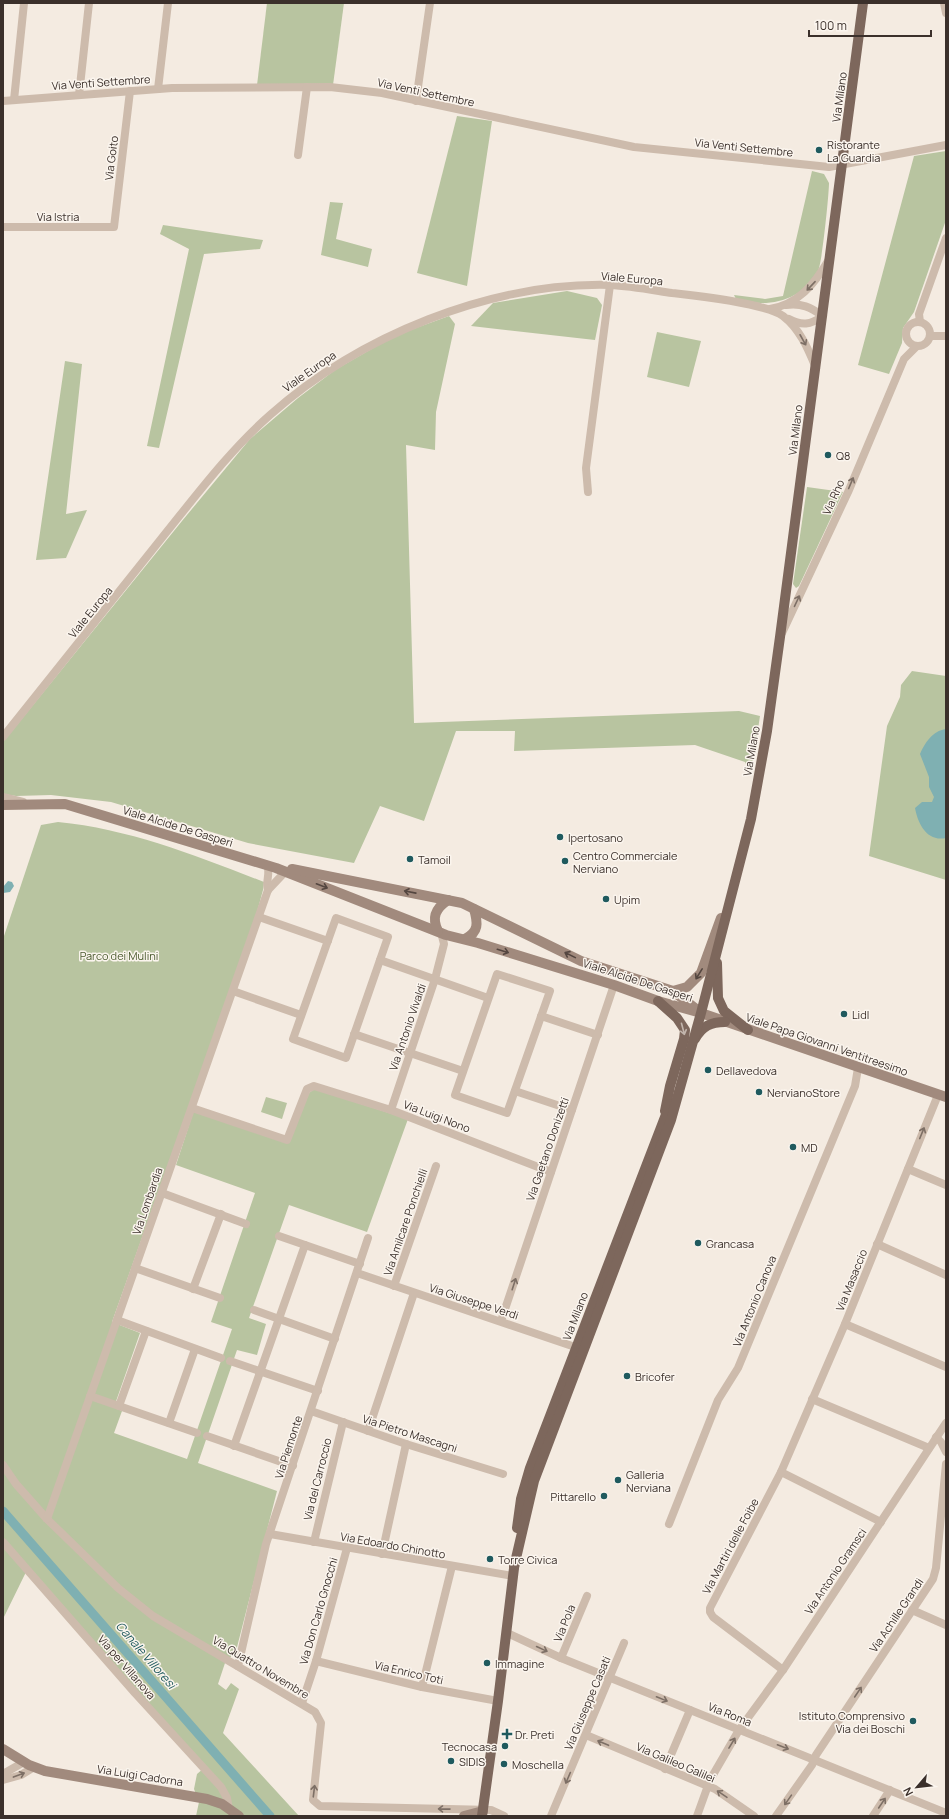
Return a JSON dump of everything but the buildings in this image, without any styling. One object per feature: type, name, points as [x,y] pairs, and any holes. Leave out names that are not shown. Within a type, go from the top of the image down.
[{"type":"main road","name":"Via Milano","points":[[580,1349],[671,1120],[742,859],[751,819],[767,731],[780,637],[863,3]]},
{"type":"main road","points":[[717,951],[718,998],[724,1011],[748,1030]]},
{"type":"main road","points":[[658,1001],[678,1018],[685,1030],[684,1039],[670,1086],[664,1117]]},
{"type":"main road","points":[[691,1045],[698,1034],[706,1026],[715,1022],[725,1022]]},
{"type":"main road","name":"Via Milano","points":[[483,1813],[514,1571],[534,1481],[664,1117],[681,1080]]},
{"type":"street","points":[[14,100],[24,3]]},
{"type":"street","points":[[79,95],[89,3]]},
{"type":"street","points":[[158,89],[168,3]]},
{"type":"street","points":[[416,101],[430,3]]},
{"type":"street","points":[[944,3],[946,13]]},
{"type":"street","points":[[298,155],[307,87]]},
{"type":"street","name":"Via Venti Settembre","points":[[3,101],[158,89],[330,87],[382,93],[634,147],[829,167],[946,145]]},
{"type":"street","name":"Via Goito","points":[[114,228],[130,91]]},
{"type":"street","name":"Via Istria","points":[[3,227],[114,228]]},
{"type":"street","points":[[946,238],[919,314],[920,322],[930,329],[931,336],[946,336]]},
{"type":"street","name":"Viale Europa","points":[[770,310],[786,305],[806,292],[816,282],[829,260]]},
{"type":"street","points":[[588,492],[586,468],[610,285]]},
{"type":"street","name":"Viale Europa","points":[[3,737],[232,453],[269,415],[304,386],[334,366],[384,338],[449,312],[527,293],[569,287],[610,285],[700,297],[770,310],[784,317],[801,337],[816,368]]},
{"type":"street","points":[[784,317],[804,324],[812,323],[822,316],[807,306],[798,304],[786,305]]},
{"type":"street","points":[[916,347],[909,343],[906,330],[912,324],[920,322]]},
{"type":"street","name":"Via Rho","points":[[780,637],[870,440],[904,359],[916,347],[927,343],[931,336]]},
{"type":"street","points":[[3,797],[36,804]]},
{"type":"street","name":"Viale Alcide De Gasperi","points":[[3,805],[65,804],[92,812],[272,868],[440,932],[614,985],[658,1001],[701,1013]]},
{"type":"street","name":"Viale Alcide De Gasperi","points":[[3,811],[40,809],[92,812]]},
{"type":"street","name":"Via Milano","points":[[673,991],[687,987],[701,973],[742,859]]},
{"type":"street","name":"Viale Alcide De Gasperi","points":[[272,868],[448,900],[474,909],[582,961],[673,991],[701,1013]]},
{"type":"street","name":"Via Lombardia","points":[[268,890],[266,881],[272,868]]},
{"type":"street","name":"Via Lombardia","points":[[47,1519],[259,917],[268,890],[272,868]]},
{"type":"street","points":[[440,932],[434,923],[435,914],[440,906],[448,900]]},
{"type":"street","points":[[443,951],[448,945],[472,936],[476,929],[477,920],[474,909]]},
{"type":"street","points":[[259,917],[328,941]]},
{"type":"street","points":[[336,918],[388,937],[380,960],[346,1058],[293,1039],[336,918]]},
{"type":"street","name":"Via Antonio Vivaldi","points":[[391,1110],[443,951],[444,944],[440,932]]},
{"type":"street","points":[[380,960],[488,998]]},
{"type":"street","points":[[497,974],[550,991],[541,1016],[507,1113],[455,1095],[497,974]]},
{"type":"street","name":"Via Gaetano Donizetti","points":[[501,1321],[614,985]]},
{"type":"street","points":[[233,991],[301,1015]]},
{"type":"street","name":"Viale Papa Giovanni Ventitreesimo","points":[[701,1013],[942,1096]]},
{"type":"street","points":[[541,1016],[598,1035]]},
{"type":"street","points":[[354,1034],[463,1072]]},
{"type":"street","name":"Via Antonio Canova","points":[[669,1524],[718,1400],[738,1368],[862,1069]]},
{"type":"street","name":"Via Luigi Nono","points":[[192,1108],[287,1140],[306,1089],[314,1086],[391,1110],[551,1172]]},
{"type":"street","points":[[515,1091],[572,1110]]},
{"type":"street","name":"Via Masaccio","points":[[781,1472],[845,1324],[908,1169],[942,1096]]},
{"type":"street","name":"Via Amilcare Ponchielli","points":[[394,1286],[436,1166]]},
{"type":"street","points":[[908,1169],[946,1185]]},
{"type":"street","points":[[162,1193],[246,1224]]},
{"type":"street","points":[[193,1289],[220,1214]]},
{"type":"street","points":[[279,1236],[360,1264]]},
{"type":"street","name":"Via Piemonte","points":[[238,1666],[261,1564],[270,1534],[368,1238]]},
{"type":"street","points":[[877,1244],[946,1275]]},
{"type":"street","points":[[234,1446],[305,1245]]},
{"type":"street","points":[[135,1268],[220,1298]]},
{"type":"street","name":"Via Giuseppe Verdi","points":[[357,1273],[580,1349]]},
{"type":"street","points":[[368,1431],[414,1292]]},
{"type":"street","points":[[254,1310],[335,1339]]},
{"type":"street","points":[[117,1320],[226,1360],[318,1391]]},
{"type":"street","points":[[845,1324],[946,1367]]},
{"type":"street","points":[[119,1406],[146,1331]]},
{"type":"street","points":[[169,1423],[195,1349]]},
{"type":"street","points":[[90,1396],[197,1433]]},
{"type":"street","points":[[812,1399],[929,1448]]},
{"type":"street","name":"Via Pietro Mascagni","points":[[311,1411],[406,1444],[503,1474]]},
{"type":"street","name":"Via del Carroccio","points":[[314,1542],[343,1422]]},
{"type":"street","name":"Via Antonio Gramsci","points":[[697,1816],[710,1780],[739,1730],[783,1670],[946,1423]]},
{"type":"street","points":[[207,1436],[293,1466]]},
{"type":"street","points":[[936,1437],[942,1442],[946,1452]]},
{"type":"street","points":[[382,1554],[406,1444]]},
{"type":"street","name":"Via Achille Grandi","points":[[776,1816],[933,1579],[944,1525],[946,1464]]},
{"type":"street","name":"Via Quattro Novembre","points":[[3,1465],[16,1484],[47,1519],[96,1569],[153,1616],[315,1712],[321,1723],[312,1800],[316,1804],[320,1806],[483,1813]]},
{"type":"street","points":[[781,1472],[881,1522]]},
{"type":"street","name":"Via Martiri delle Foibe","points":[[781,1472],[710,1610],[713,1617],[783,1670]]},
{"type":"street","name":"Via Edoardo Chinotto","points":[[270,1534],[452,1566],[514,1571]]},
{"type":"street","name":"Via per Villanova","points":[[3,1542],[135,1694],[221,1787],[227,1798],[229,1808]]},
{"type":"street","name":"Via Don Carlo Gnocchi","points":[[302,1703],[316,1661],[347,1548]]},
{"type":"street","points":[[422,1687],[452,1566]]},
{"type":"street","name":"Via Pola","points":[[561,1658],[587,1596]]},
{"type":"street","points":[[912,1610],[946,1625]]},
{"type":"street","name":"Via Roma","points":[[507,1633],[561,1658],[946,1813]]},
{"type":"street","name":"Via Giuseppe Casati","points":[[551,1816],[611,1678],[624,1643]]},
{"type":"street","name":"Via Enrico Toti","points":[[316,1661],[422,1687],[498,1701]]},
{"type":"street","points":[[665,1769],[690,1710]]},
{"type":"street","name":"Via Galileo Galilei","points":[[586,1735],[708,1786],[754,1816]]},
{"type":"street","name":"Via Luigi Cadorna","points":[[3,1749],[34,1768],[199,1797],[214,1801],[229,1808],[239,1816]]},
{"type":"street","points":[[3,1774],[24,1762]]},
{"type":"street","points":[[3,1780],[21,1775],[34,1768]]},
{"type":"street","points":[[873,1816],[890,1790]]},
{"type":"street","points":[[464,1816],[491,1810],[504,1816]]},
{"type":"green space","points":[[267,3],[344,3],[333,85],[257,85]]},
{"type":"green space","points":[[457,116],[492,121],[467,286],[417,273]]},
{"type":"green space","points":[[946,151],[946,220],[914,312],[903,328],[902,343],[889,374],[858,365],[914,156]]},
{"type":"green space","points":[[812,171],[824,174],[829,183],[827,214],[818,271],[803,289],[793,296],[783,300],[759,303],[736,299],[734,295],[765,299],[783,296]]},
{"type":"green space","points":[[330,202],[343,203],[336,239],[372,249],[368,267],[321,255]]},
{"type":"green space","points":[[163,225],[263,240],[260,249],[204,254],[159,448],[147,446],[189,249],[160,234]]},
{"type":"green space","points":[[567,291],[597,298],[602,305],[595,340],[471,326],[493,303]]},
{"type":"green space","points":[[449,316],[455,324],[436,412],[435,450],[406,445],[414,723],[739,711],[760,716],[754,755],[749,774],[745,762],[695,745],[514,751],[515,731],[456,731],[424,821],[380,806],[354,863],[248,843],[111,802],[51,795],[16,796],[3,794],[3,731],[12,731],[250,439],[298,398],[335,370],[394,336]]},
{"type":"green space","points":[[657,332],[701,341],[689,387],[647,377]]},
{"type":"green space","points":[[65,361],[82,364],[66,514],[87,510],[66,558],[36,560]]},
{"type":"green space","points":[[807,487],[843,492],[799,586],[796,588],[793,584]]},
{"type":"green space","points":[[912,671],[946,676],[946,880],[869,856],[887,726],[900,697],[901,685]]},
{"type":"green space","name":"Parco dei Mulini","points":[[58,822],[137,837],[188,853],[264,882],[254,923],[112,1322],[140,1333],[114,1407],[122,1411],[114,1433],[187,1459],[232,1329],[211,1322],[255,1193],[176,1165],[194,1110],[289,1143],[309,1093],[314,1089],[408,1119],[367,1232],[289,1205],[249,1318],[266,1324],[257,1355],[237,1350],[198,1463],[277,1491],[236,1651],[225,1663],[218,1684],[226,1690],[231,1683],[239,1689],[223,1733],[299,1816],[196,1816],[199,1802],[194,1789],[197,1774],[204,1768],[26,1572],[3,1619],[3,939],[41,825]]},
{"type":"green space","points":[[266,1097],[287,1103],[282,1119],[261,1112]]},
{"type":"water","points":[[946,729],[946,838],[939,839],[924,830],[918,820],[915,808],[922,802],[932,802],[934,797],[929,787],[929,777],[920,754],[924,746],[933,735]]},
{"type":"water","points":[[8,881],[12,882],[14,886],[10,892],[3,893],[3,887]]},
{"type":"waterway","name":"Canale Villoresi","points":[[3,1511],[270,1816]]},
{"type":"place","name":"Ristorante La Guardia","points":[[819,150]]},
{"type":"place","name":"Q8","points":[[828,455]]},
{"type":"place","name":"Ipertosano","points":[[560,837]]},
{"type":"place","name":"Tamoil","points":[[410,859]]},
{"type":"place","name":"Centro Commerciale Nerviano","points":[[565,861]]},
{"type":"place","name":"Upim","points":[[606,899]]},
{"type":"place","name":"Lidl","points":[[844,1014]]},
{"type":"place","name":"Dellavedova","points":[[708,1070]]},
{"type":"place","name":"NervianoStore","points":[[759,1092]]},
{"type":"place","name":"MD","points":[[793,1147]]},
{"type":"place","name":"Grancasa","points":[[698,1243]]},
{"type":"place","name":"Bricofer","points":[[627,1376]]},
{"type":"place","name":"Galleria Nerviana","points":[[618,1480]]},
{"type":"place","name":"Pittarello","points":[[604,1496]]},
{"type":"place","name":"Torre Civica","points":[[490,1559]]},
{"type":"place","name":"Immagine","points":[[487,1663]]},
{"type":"place","name":"Istituto Comprensivo Via dei Boschi","points":[[913,1721]]},
{"type":"place","name":"Dr. Preti","points":[[507,1734]]},
{"type":"place","name":"Tecnocasa","points":[[505,1746]]},
{"type":"place","name":"SIDIS","points":[[451,1761]]},
{"type":"place","name":"Moschella","points":[[504,1764]]}]
